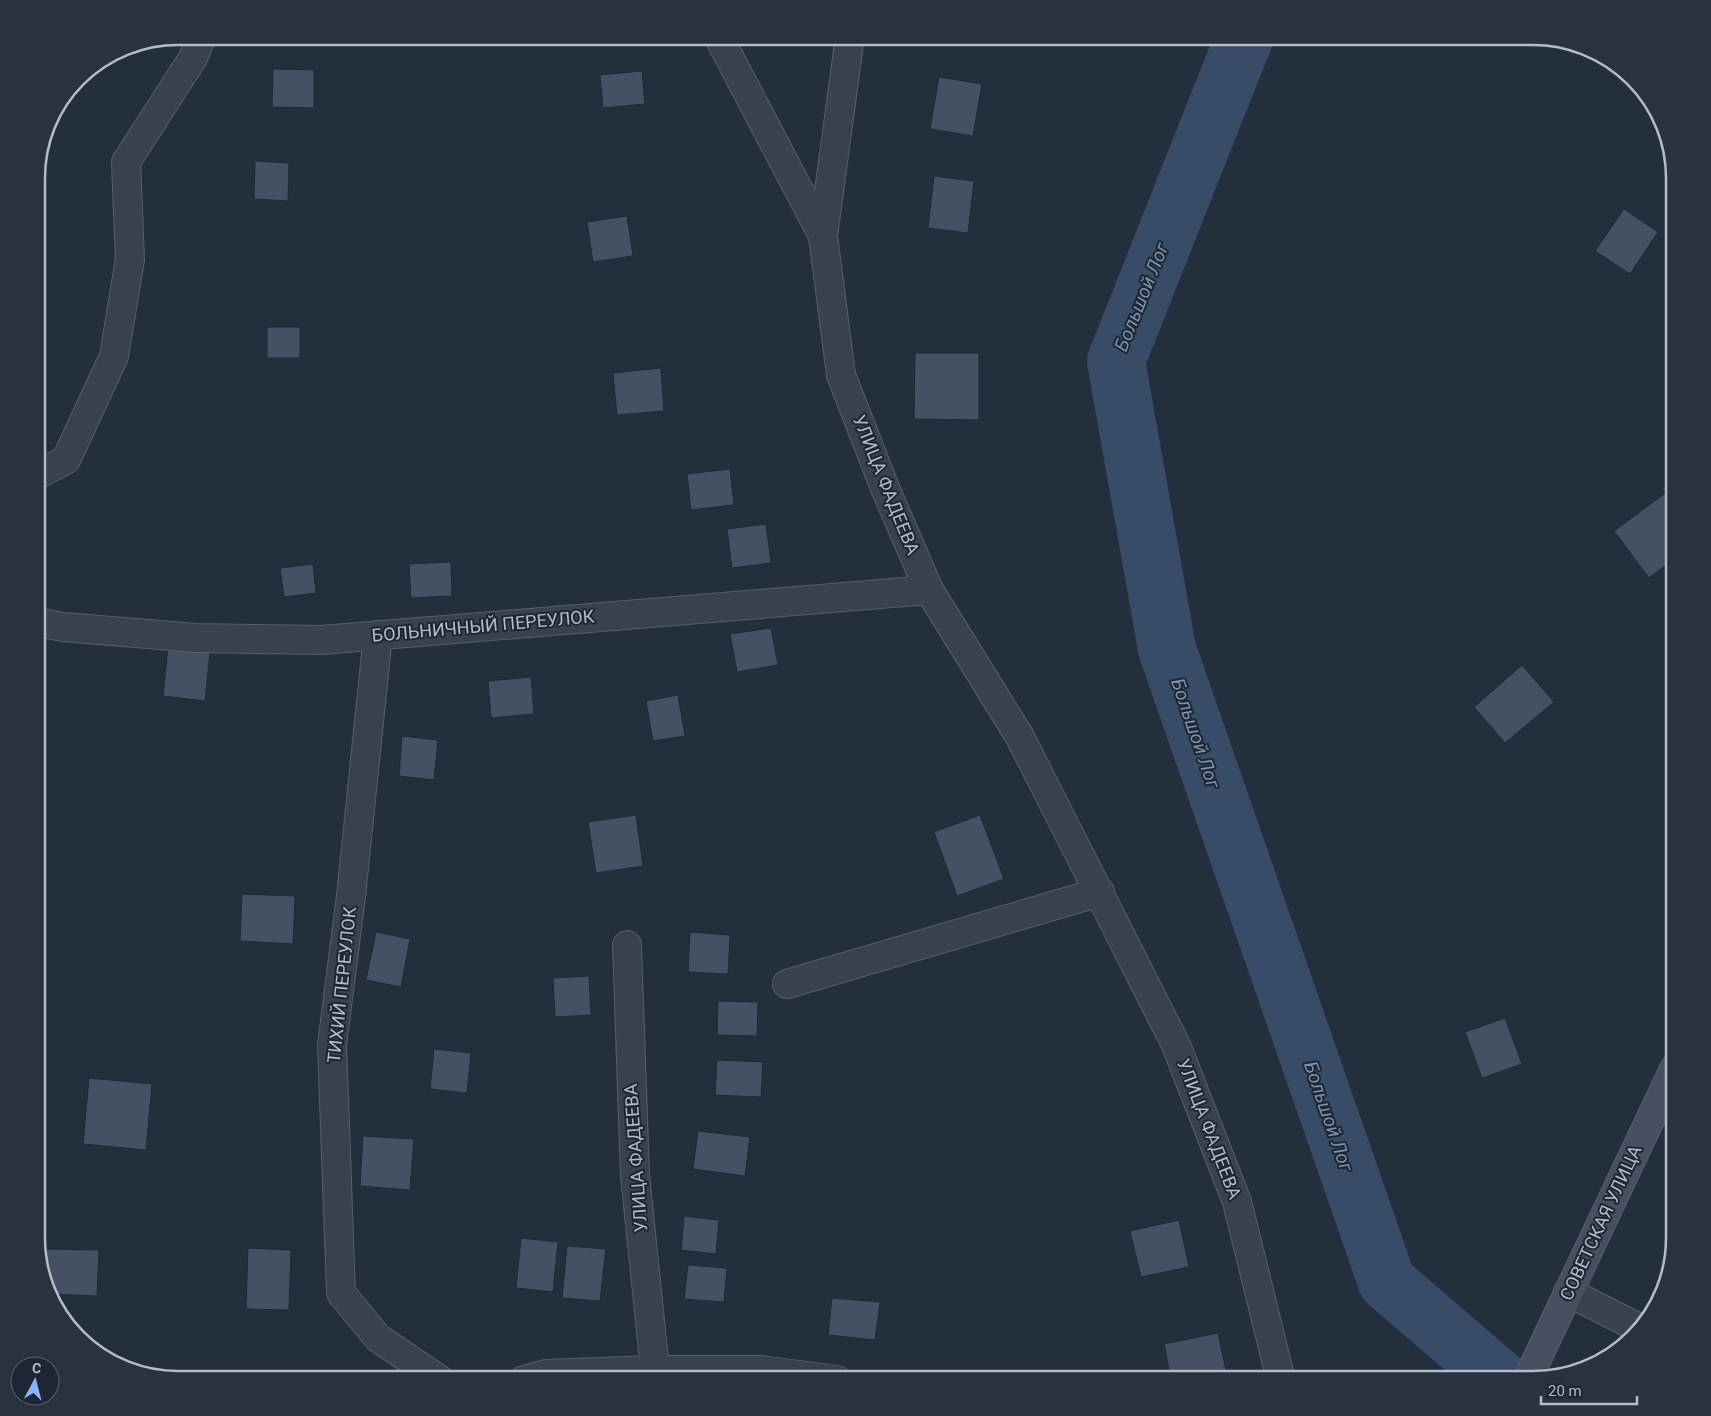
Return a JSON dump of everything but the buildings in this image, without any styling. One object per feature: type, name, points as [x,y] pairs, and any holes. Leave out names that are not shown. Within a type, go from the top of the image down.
[{"type":"main road","name":"СОВЕТСКАЯ УЛИЦА","points":[[1531,1371],[1666,1086]]},
{"type":"street","points":[[45,471],[66,460],[114,356],[130,259],[126,162],[194,58],[199,45]]},
{"type":"street","points":[[723,45],[823,236]]},
{"type":"street","name":"УЛИЦА ФАДЕЕВА","points":[[849,45],[823,236],[841,376],[885,488],[929,590],[1020,737],[1176,1045],[1237,1202],[1279,1371]]},
{"type":"street","name":"БОЛЬНИЧНЫЙ ПЕРЕУЛОК","points":[[45,624],[63,627],[196,638],[322,640],[929,590]]},
{"type":"street","name":"ТИХИЙ ПЕРЕУЛОК","points":[[378,635],[351,896],[332,1045],[341,1292],[378,1338],[427,1371]]},
{"type":"street","points":[[787,984],[1100,892]]},
{"type":"street","name":"УЛИЦА ФАДЕЕВА","points":[[627,945],[635,1176],[655,1370]]},
{"type":"street","points":[[1568,1292],[1634,1325]]},
{"type":"street","points":[[628,1371],[676,1371]]},
{"type":"waterway","name":"Большой Лог","points":[[1241,45],[1116,361],[1167,649],[1387,1282],[1491,1371]]}]
